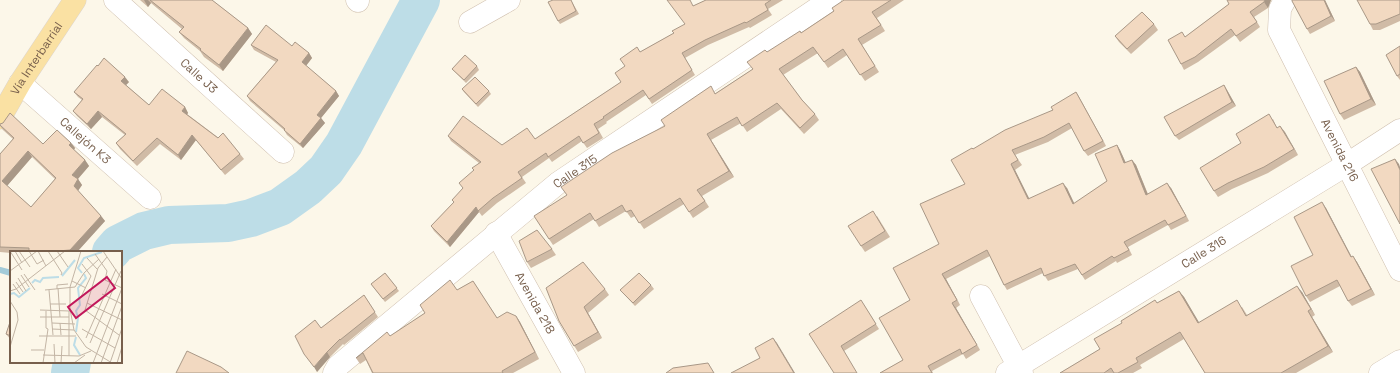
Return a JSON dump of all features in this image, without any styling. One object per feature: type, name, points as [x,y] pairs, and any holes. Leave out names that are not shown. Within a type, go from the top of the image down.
[{"type":"main road","name":"Vía Interbarrial","points":[[0,118],[20,83],[75,0]]},
{"type":"street","name":"Calle J3","points":[[115,0],[283,152]]},
{"type":"street","points":[[470,22],[509,0]]},
{"type":"street","name":"Calle 315","points":[[336,369],[496,233],[558,183],[830,0]]},
{"type":"street","name":"Avenida 216","points":[[1285,0],[1280,9],[1279,30],[1400,270]]},
{"type":"street","name":"Callejón K3","points":[[20,83],[150,198]]},
{"type":"street","name":"Calle 316","points":[[1016,371],[1400,130]]},
{"type":"street","name":"Avenida 218","points":[[496,233],[574,373]]},
{"type":"street","points":[[981,296],[1016,371]]},
{"type":"street","points":[[1380,373],[1400,361]]},
{"type":"building","points":[[150,0],[212,0],[248,28],[219,65],[179,32],[184,27]]},
{"type":"building","points":[[553,0],[571,0],[576,11],[558,21],[548,2]]},
{"type":"building","points":[[667,0],[690,0],[693,6],[706,0],[771,0],[765,4],[768,10],[746,23],[745,22],[705,40],[682,53],[692,70],[649,99],[643,90],[594,124],[599,133],[583,143],[579,136],[548,157],[546,153],[518,172],[522,178],[493,198],[478,211],[476,207],[447,242],[431,226],[454,202],[452,200],[463,188],[459,183],[474,170],[472,168],[481,162],[448,136],[463,116],[502,145],[527,128],[535,139],[621,82],[615,73],[625,66],[620,59],[637,47],[640,52],[674,33],[672,31],[685,24]]},
{"type":"building","points":[[844,0],[891,0],[872,12],[881,25],[858,39],[875,66],[860,75],[843,49],[824,62],[813,47],[779,69],[802,100],[815,114],[800,128],[777,103],[742,126],[737,117],[707,134],[729,171],[697,190],[705,201],[689,212],[680,198],[639,223],[631,210],[626,212],[622,205],[595,221],[590,213],[549,239],[534,216],[567,195],[561,187],[612,153],[665,126],[661,120],[711,86],[715,94],[753,69],[747,62],[765,50],[767,52],[800,31],[801,33],[834,11],[832,8]]},
{"type":"building","points":[[1227,0],[1265,0],[1250,12],[1257,22],[1236,36],[1231,29],[1195,57],[1181,64],[1168,40],[1182,32],[1185,37],[1229,4]]},
{"type":"building","points":[[1292,0],[1324,0],[1331,16],[1307,29]]},
{"type":"building","points":[[1357,0],[1400,0],[1400,14],[1376,24],[1370,24]]},
{"type":"building","points":[[1142,12],[1154,24],[1127,49],[1115,36]]},
{"type":"building","points":[[266,25],[292,46],[295,42],[309,53],[302,62],[336,91],[317,115],[321,118],[300,144],[247,96],[278,60],[251,45]]},
{"type":"building","points":[[1400,46],[1400,74],[1397,76],[1386,55]]},
{"type":"building","points":[[465,55],[477,66],[464,80],[452,69]]},
{"type":"building","points":[[104,58],[125,77],[121,81],[149,105],[162,89],[185,107],[182,111],[218,138],[223,133],[240,154],[221,170],[192,135],[178,155],[157,138],[133,161],[116,143],[126,134],[98,111],[87,124],[73,111],[83,99],[74,92]]},
{"type":"building","points":[[1356,67],[1371,99],[1340,114],[1324,81]]},
{"type":"building","points":[[475,77],[489,91],[476,104],[462,89]]},
{"type":"building","points":[[1224,85],[1232,102],[1175,136],[1164,117]]},
{"type":"building","points":[[1076,92],[1103,141],[1084,151],[1069,123],[1044,137],[1012,150],[1018,160],[1011,164],[1028,199],[1063,183],[1073,204],[1107,181],[1095,154],[1117,145],[1124,163],[1132,160],[1146,195],[1167,183],[1186,216],[1168,225],[1165,220],[1124,242],[1129,250],[1114,258],[1112,256],[1082,275],[1075,264],[1044,276],[1041,268],[1004,285],[987,250],[942,274],[957,300],[952,303],[977,345],[962,354],[960,349],[928,366],[932,373],[880,373],[903,360],[879,318],[910,300],[893,268],[939,244],[920,204],[965,184],[951,160],[1005,130],[1053,110],[1051,107]]},
{"type":"building","points":[[10,113],[43,144],[57,130],[71,143],[69,145],[85,160],[72,175],[78,179],[74,186],[101,216],[70,250],[29,251],[29,248],[0,247],[0,154],[14,138],[0,124],[3,123]],"holes":[[[28,151],[56,178],[31,207],[2,181]]]},
{"type":"building","points":[[1269,114],[1277,128],[1280,126],[1294,149],[1264,167],[1214,191],[1200,168],[1241,143],[1236,134]]},
{"type":"building","points":[[1395,159],[1400,170],[1400,224],[1371,169]]},
{"type":"building","points":[[1322,202],[1351,257],[1353,256],[1371,289],[1348,301],[1337,280],[1306,296],[1291,266],[1313,255],[1294,217]]},
{"type":"building","points":[[873,211],[885,231],[861,246],[848,226]]},
{"type":"building","points":[[537,230],[552,249],[527,262],[519,241]]},
{"type":"building","points":[[583,262],[605,289],[584,307],[598,332],[574,346],[559,321],[546,288]]},
{"type":"building","points":[[385,273],[397,288],[383,299],[371,284]]},
{"type":"building","points":[[639,273],[651,285],[633,303],[620,290]]},
{"type":"building","points":[[450,280],[457,290],[473,281],[497,318],[507,312],[516,316],[535,352],[502,371],[503,373],[373,373],[363,353],[356,358],[387,332],[390,336],[425,313],[420,305]]},
{"type":"building","points":[[1297,286],[1311,309],[1308,311],[1328,346],[1281,373],[1205,373],[1180,332],[1136,358],[1138,362],[1118,373],[1114,373],[1111,368],[1104,373],[1060,373],[1100,349],[1094,339],[1122,323],[1121,321],[1155,300],[1157,303],[1179,291],[1198,323],[1237,300],[1246,316]]},
{"type":"building","points":[[364,295],[375,312],[340,339],[314,367],[304,354],[295,336],[315,320],[321,328]]},
{"type":"building","points":[[861,300],[876,324],[841,346],[857,373],[834,373],[809,334]]},
{"type":"building","points":[[10,322],[10,336],[6,334]]},
{"type":"building","points":[[773,338],[794,373],[731,373],[760,358],[755,348]]},
{"type":"building","points":[[187,351],[221,367],[229,373],[176,373]]},
{"type":"building","points":[[708,363],[714,373],[666,373],[673,368]]},
{"type":"waterway","points":[[112,251],[118,244],[144,231],[169,225],[228,223],[251,218],[280,207],[308,187],[326,170],[344,144],[421,0]]},
{"type":"waterway","points":[[0,270],[10,273]]},
{"type":"waterway","points":[[70,373],[72,363]]}]
